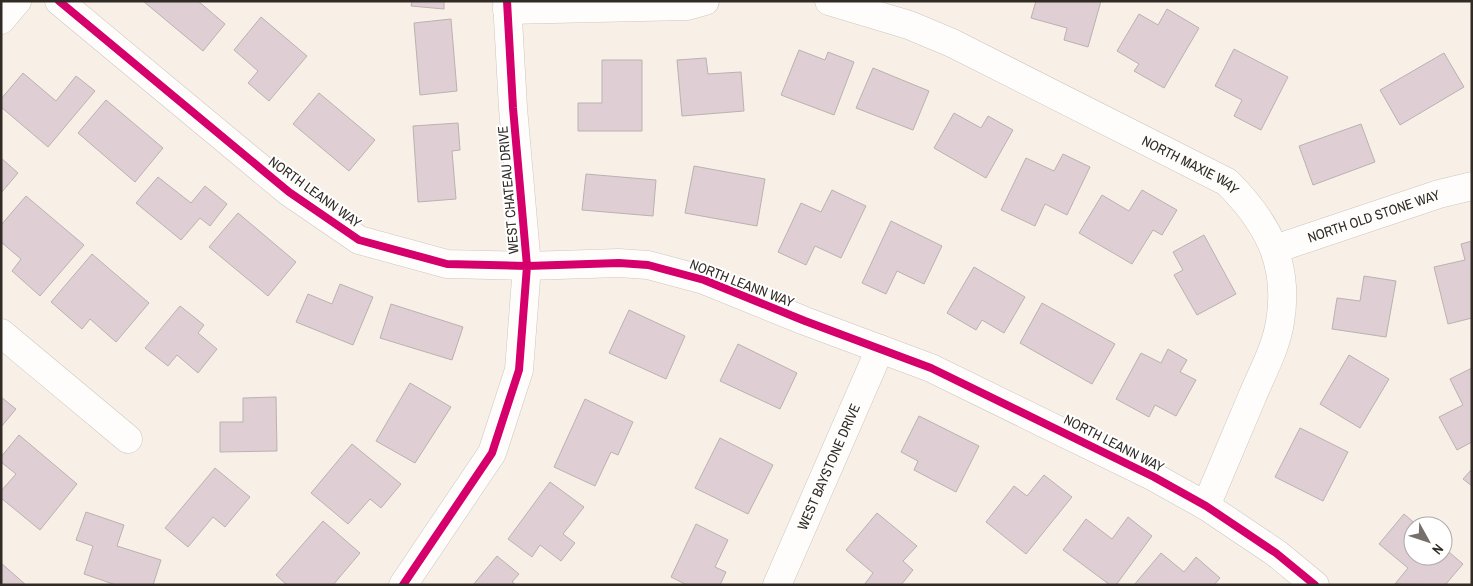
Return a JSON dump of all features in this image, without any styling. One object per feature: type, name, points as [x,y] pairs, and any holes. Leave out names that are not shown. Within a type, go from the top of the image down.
[{"type":"street","points":[[1,20],[17,1]]},
{"type":"street","name":"NORTH LEANN WAY","points":[[59,1],[289,192],[359,240],[447,264],[527,266],[619,263],[676,271],[704,280],[958,380],[1154,477],[1206,506],[1276,553],[1315,585]]},
{"type":"street","points":[[507,6],[687,6],[705,1]]},
{"type":"street","name":"NORTH MAXIE WAY","points":[[829,1],[909,25],[952,44],[1227,182],[1250,205],[1275,249],[1283,294],[1280,323],[1271,352],[1206,506]]},
{"type":"street","name":"WEST CHATEAU DRIVE","points":[[403,585],[492,453],[519,370],[527,266],[507,6]]},
{"type":"street","name":"NORTH OLD STONE WAY","points":[[1275,249],[1439,194],[1472,186]]},
{"type":"street","points":[[1,333],[128,439]]},
{"type":"street","name":"WEST BAYSTONE DRIVE","points":[[777,584],[880,349]]},
{"type":"building","points":[[143,1],[198,1],[225,24],[203,51]]},
{"type":"building","points":[[412,1],[444,1],[444,9],[411,6]]},
{"type":"building","points":[[1036,1],[1101,1],[1088,47],[1064,40],[1067,28],[1031,18]]},
{"type":"building","points":[[1167,9],[1199,28],[1164,88],[1134,71],[1139,64],[1117,51],[1139,14],[1158,25]]},
{"type":"building","points":[[261,17],[307,56],[269,101],[248,83],[258,71],[234,50]]},
{"type":"building","points":[[451,19],[457,91],[420,95],[414,23]]},
{"type":"building","points":[[1234,49],[1288,77],[1261,130],[1234,116],[1242,100],[1215,86]]},
{"type":"building","points":[[799,50],[825,60],[828,52],[854,62],[834,115],[781,95]]},
{"type":"building","points":[[1444,53],[1464,87],[1400,125],[1380,90]]},
{"type":"building","points":[[706,58],[708,74],[741,72],[744,111],[682,116],[677,60]]},
{"type":"building","points":[[602,60],[642,60],[642,131],[578,131],[578,103],[602,103]]},
{"type":"building","points":[[873,68],[929,91],[913,130],[856,108]]},
{"type":"building","points":[[23,73],[56,101],[76,76],[95,91],[48,147],[1,107],[1,99]]},
{"type":"building","points":[[319,93],[375,140],[349,171],[293,124]]},
{"type":"building","points":[[106,100],[163,148],[135,182],[78,133]]},
{"type":"building","points":[[954,113],[981,128],[988,116],[1013,130],[986,178],[934,148]]},
{"type":"building","points":[[458,123],[460,150],[452,151],[456,199],[418,202],[413,126]]},
{"type":"building","points":[[1361,124],[1375,162],[1313,185],[1299,146]]},
{"type":"building","points":[[1063,154],[1090,167],[1067,215],[1045,204],[1035,226],[1001,210],[1026,158],[1054,171]]},
{"type":"building","points":[[1,158],[18,173],[1,193]]},
{"type":"building","points":[[694,166],[765,179],[757,226],[685,213]]},
{"type":"building","points":[[586,174],[656,180],[653,216],[582,210]]},
{"type":"building","points":[[158,177],[191,203],[205,186],[227,204],[210,226],[200,218],[181,240],[136,203]]},
{"type":"building","points":[[832,190],[866,206],[841,258],[815,246],[806,265],[778,252],[801,203],[821,212]]},
{"type":"building","points":[[1142,190],[1177,210],[1162,235],[1153,230],[1132,264],[1079,233],[1102,195],[1129,211]]},
{"type":"building","points":[[26,196],[84,245],[40,296],[12,271],[21,259],[1,242],[1,225]]},
{"type":"building","points":[[238,213],[296,262],[268,296],[209,247]]},
{"type":"building","points":[[891,221],[942,246],[924,284],[897,271],[886,294],[862,283]]},
{"type":"building","points":[[1204,235],[1236,294],[1197,315],[1174,275],[1183,270],[1173,252]]},
{"type":"building","points":[[1472,241],[1472,318],[1448,324],[1434,267],[1465,260],[1461,244]]},
{"type":"building","points":[[92,254],[149,303],[116,342],[90,319],[82,329],[51,302]]},
{"type":"building","points":[[974,267],[1025,297],[1004,333],[982,320],[976,330],[947,313]]},
{"type":"building","points":[[1364,276],[1396,281],[1386,337],[1332,329],[1337,298],[1360,301]]},
{"type":"building","points":[[340,284],[373,297],[353,345],[296,322],[308,294],[332,304]]},
{"type":"building","points":[[1042,303],[1115,344],[1092,384],[1020,343]]},
{"type":"building","points":[[391,304],[463,327],[452,360],[380,338]]},
{"type":"building","points":[[180,306],[204,325],[198,333],[217,349],[198,373],[177,355],[168,366],[145,348]]},
{"type":"building","points":[[629,310],[685,336],[666,379],[609,353]]},
{"type":"building","points":[[738,344],[797,373],[780,409],[720,381]]},
{"type":"building","points":[[1168,349],[1187,360],[1180,372],[1196,380],[1176,416],[1155,405],[1149,417],[1116,399],[1141,353],[1161,363]]},
{"type":"building","points":[[1349,355],[1389,379],[1360,428],[1320,404]]},
{"type":"building","points":[[1472,368],[1472,442],[1457,450],[1439,417],[1463,405],[1450,379]]},
{"type":"building","points":[[410,383],[451,407],[415,463],[376,441]]},
{"type":"building","points":[[1,397],[16,409],[1,427]]},
{"type":"building","points":[[276,397],[277,451],[220,452],[220,422],[243,422],[243,398]]},
{"type":"building","points":[[585,399],[633,422],[618,455],[611,452],[595,486],[554,467]]},
{"type":"building","points":[[919,416],[979,446],[956,492],[914,470],[918,461],[901,452]]},
{"type":"building","points":[[1300,428],[1348,452],[1323,501],[1275,477]]},
{"type":"building","points":[[19,435],[77,484],[40,530],[1,498],[1,491],[16,474],[1,462],[1,457]]},
{"type":"building","points":[[720,438],[773,465],[748,514],[695,488]]},
{"type":"building","points":[[352,444],[401,484],[381,508],[370,499],[348,524],[311,493]]},
{"type":"building","points":[[215,468],[250,497],[225,527],[213,517],[188,547],[165,528]]},
{"type":"building","points":[[1472,469],[1472,486],[1463,479]]},
{"type":"building","points":[[1044,475],[1072,497],[1026,554],[986,522],[1014,486],[1027,496]]},
{"type":"building","points":[[550,482],[584,507],[563,534],[575,543],[561,561],[540,545],[532,557],[508,539]]},
{"type":"building","points":[[86,512],[124,525],[117,546],[161,560],[153,585],[116,585],[84,574],[93,546],[76,540]]},
{"type":"building","points":[[877,513],[917,546],[903,561],[913,570],[901,585],[864,585],[873,573],[846,550]]},
{"type":"building","points":[[1404,514],[1406,516],[1403,516],[1403,564],[1379,544]]},
{"type":"building","points":[[1128,517],[1152,536],[1116,585],[1110,585],[1063,550],[1086,519],[1112,539]]},
{"type":"building","points":[[323,521],[360,553],[333,585],[287,585],[276,575]]},
{"type":"building","points":[[696,524],[728,540],[715,567],[726,572],[720,585],[687,585],[671,577]]},
{"type":"building","points":[[1161,553],[1184,572],[1196,557],[1220,578],[1214,585],[1134,585]]},
{"type":"building","points":[[497,556],[519,574],[512,582],[516,585],[473,585]]},
{"type":"building","points":[[1453,556],[1463,564],[1445,585],[1395,584],[1408,568],[1406,566],[1453,566]]},
{"type":"building","points":[[1,563],[26,585],[1,585]]},
{"type":"cycle path","points":[[59,1],[289,192],[359,240],[447,264],[527,266],[619,263],[648,265],[704,280],[805,321],[931,368],[1154,477],[1206,506],[1276,553],[1315,585]]},
{"type":"cycle path","points":[[403,585],[492,453],[519,370],[527,266],[513,108],[507,1]]}]
